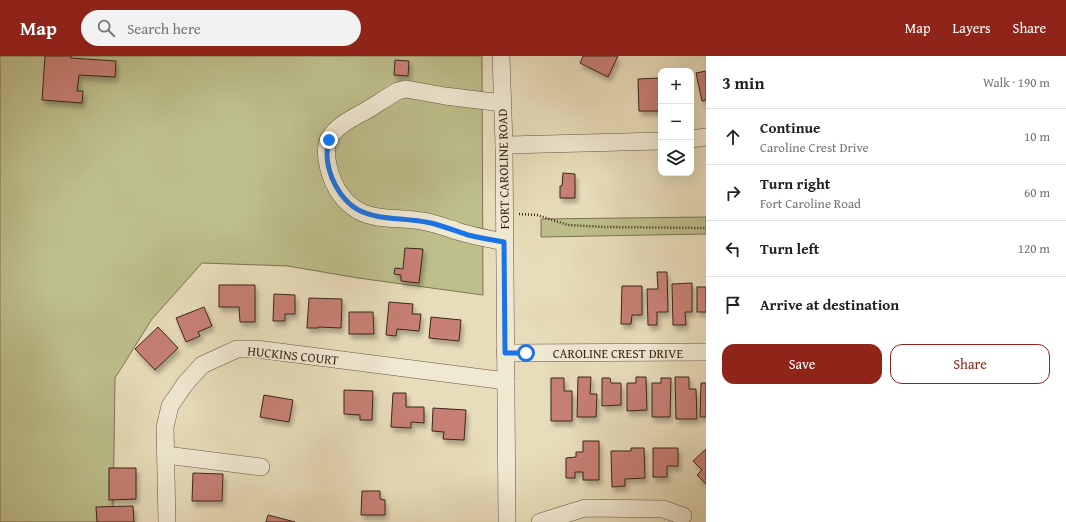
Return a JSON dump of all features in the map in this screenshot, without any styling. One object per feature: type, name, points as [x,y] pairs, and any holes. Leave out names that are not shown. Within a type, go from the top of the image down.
[{"type":"street","name":"FORT CAROLINE ROAD","points":[[501,56],[504,145],[507,522]]},
{"type":"street","points":[[502,103],[445,96],[406,89],[398,91],[340,126],[330,138],[327,150],[327,161],[329,171],[340,194],[346,201],[359,211],[371,216],[431,223],[469,235],[504,242]]},
{"type":"street","points":[[694,139],[706,137]]},
{"type":"street","points":[[504,145],[658,141]]},
{"type":"street","name":"HUCKINS COURT","points":[[167,522],[165,427],[170,406],[185,384],[202,365],[238,349],[256,349],[506,381]]},
{"type":"street","name":"CAROLINE CREST DRIVE","points":[[505,353],[706,352]]},
{"type":"street","points":[[166,455],[262,467]]},
{"type":"street","points":[[540,522],[585,508],[663,509],[683,516]]},
{"type":"path","points":[[504,214],[537,215],[568,225],[706,228]]},
{"type":"green space","points":[[0,56],[482,56],[483,295],[358,278],[288,266],[202,263],[152,319],[115,378],[113,522],[0,522]]},
{"type":"green space","points":[[706,217],[706,234],[541,237],[541,219]]},
{"type":"building","points":[[45,56],[71,56],[71,58],[116,61],[115,77],[79,75],[77,91],[83,91],[82,103],[42,100]]},
{"type":"building","points":[[583,56],[618,56],[608,77],[580,63]]},
{"type":"building","points":[[395,60],[409,61],[408,76],[394,75]]},
{"type":"building","points":[[706,71],[706,100],[702,101],[696,73]]},
{"type":"building","points":[[658,78],[658,111],[639,111],[638,79]]},
{"type":"building","points":[[563,173],[575,174],[575,198],[560,198],[560,186],[562,186]]},
{"type":"building","points":[[405,248],[423,249],[419,283],[401,281],[401,275],[394,274],[395,268],[403,269]]},
{"type":"building","points":[[657,272],[667,272],[668,312],[657,312],[657,325],[648,325],[647,289],[658,289]]},
{"type":"building","points":[[692,283],[692,312],[685,312],[686,325],[673,325],[672,284]]},
{"type":"building","points":[[219,285],[255,285],[255,322],[240,322],[239,307],[219,307]]},
{"type":"building","points":[[622,286],[642,286],[642,315],[632,315],[631,324],[621,324]]},
{"type":"building","points":[[697,287],[706,287],[706,312],[697,312]]},
{"type":"building","points":[[274,294],[295,295],[295,314],[285,314],[285,321],[273,321]]},
{"type":"building","points":[[309,298],[342,299],[341,328],[307,328]]},
{"type":"building","points":[[389,302],[413,304],[412,314],[421,314],[419,331],[397,329],[396,336],[386,335]]},
{"type":"building","points":[[204,307],[212,326],[198,332],[200,336],[186,342],[176,318]]},
{"type":"building","points":[[349,312],[373,312],[374,334],[349,334]]},
{"type":"building","points":[[431,317],[461,320],[459,341],[429,338]]},
{"type":"building","points":[[158,327],[178,348],[155,370],[135,349]]},
{"type":"building","points":[[578,377],[591,377],[590,394],[597,394],[596,417],[577,417]]},
{"type":"building","points":[[636,377],[646,377],[647,410],[627,411],[627,383],[636,383]]},
{"type":"building","points":[[675,377],[689,377],[689,389],[696,389],[697,419],[676,419]]},
{"type":"building","points":[[551,378],[564,378],[564,391],[572,391],[572,421],[551,421]]},
{"type":"building","points":[[602,378],[610,378],[611,383],[621,383],[621,405],[602,406]]},
{"type":"building","points":[[661,378],[671,378],[670,417],[652,417],[652,383],[661,383]]},
{"type":"building","points":[[701,383],[706,383],[706,417],[700,417]]},
{"type":"building","points":[[344,390],[373,391],[372,420],[360,420],[360,415],[344,414]]},
{"type":"building","points":[[393,393],[406,393],[406,407],[424,407],[424,423],[411,422],[411,428],[391,427]]},
{"type":"building","points":[[264,395],[293,400],[289,422],[260,417]]},
{"type":"building","points":[[433,408],[466,410],[464,440],[443,439],[444,432],[432,431]]},
{"type":"building","points":[[583,441],[599,441],[599,480],[583,480],[583,472],[575,472],[575,478],[566,478],[566,458],[576,457],[576,452],[583,452]]},
{"type":"building","points":[[631,448],[644,448],[645,478],[625,479],[625,486],[612,487],[611,451],[631,451]]},
{"type":"building","points":[[653,448],[678,448],[678,466],[667,466],[667,477],[653,477]]},
{"type":"building","points":[[706,449],[706,484],[697,475],[702,470],[693,461]]},
{"type":"building","points":[[109,468],[136,468],[136,499],[109,500]]},
{"type":"building","points":[[193,473],[223,474],[222,501],[192,501]]},
{"type":"building","points":[[362,491],[380,491],[380,499],[385,500],[385,515],[361,515]]},
{"type":"building","points":[[133,506],[134,522],[97,522],[96,507]]},
{"type":"building","points":[[268,515],[295,522],[266,522]]},
{"type":"route","points":[[329,140],[327,161],[329,171],[340,194],[346,201],[359,211],[371,216],[437,224],[469,235],[504,242],[505,353],[526,353]]}]
